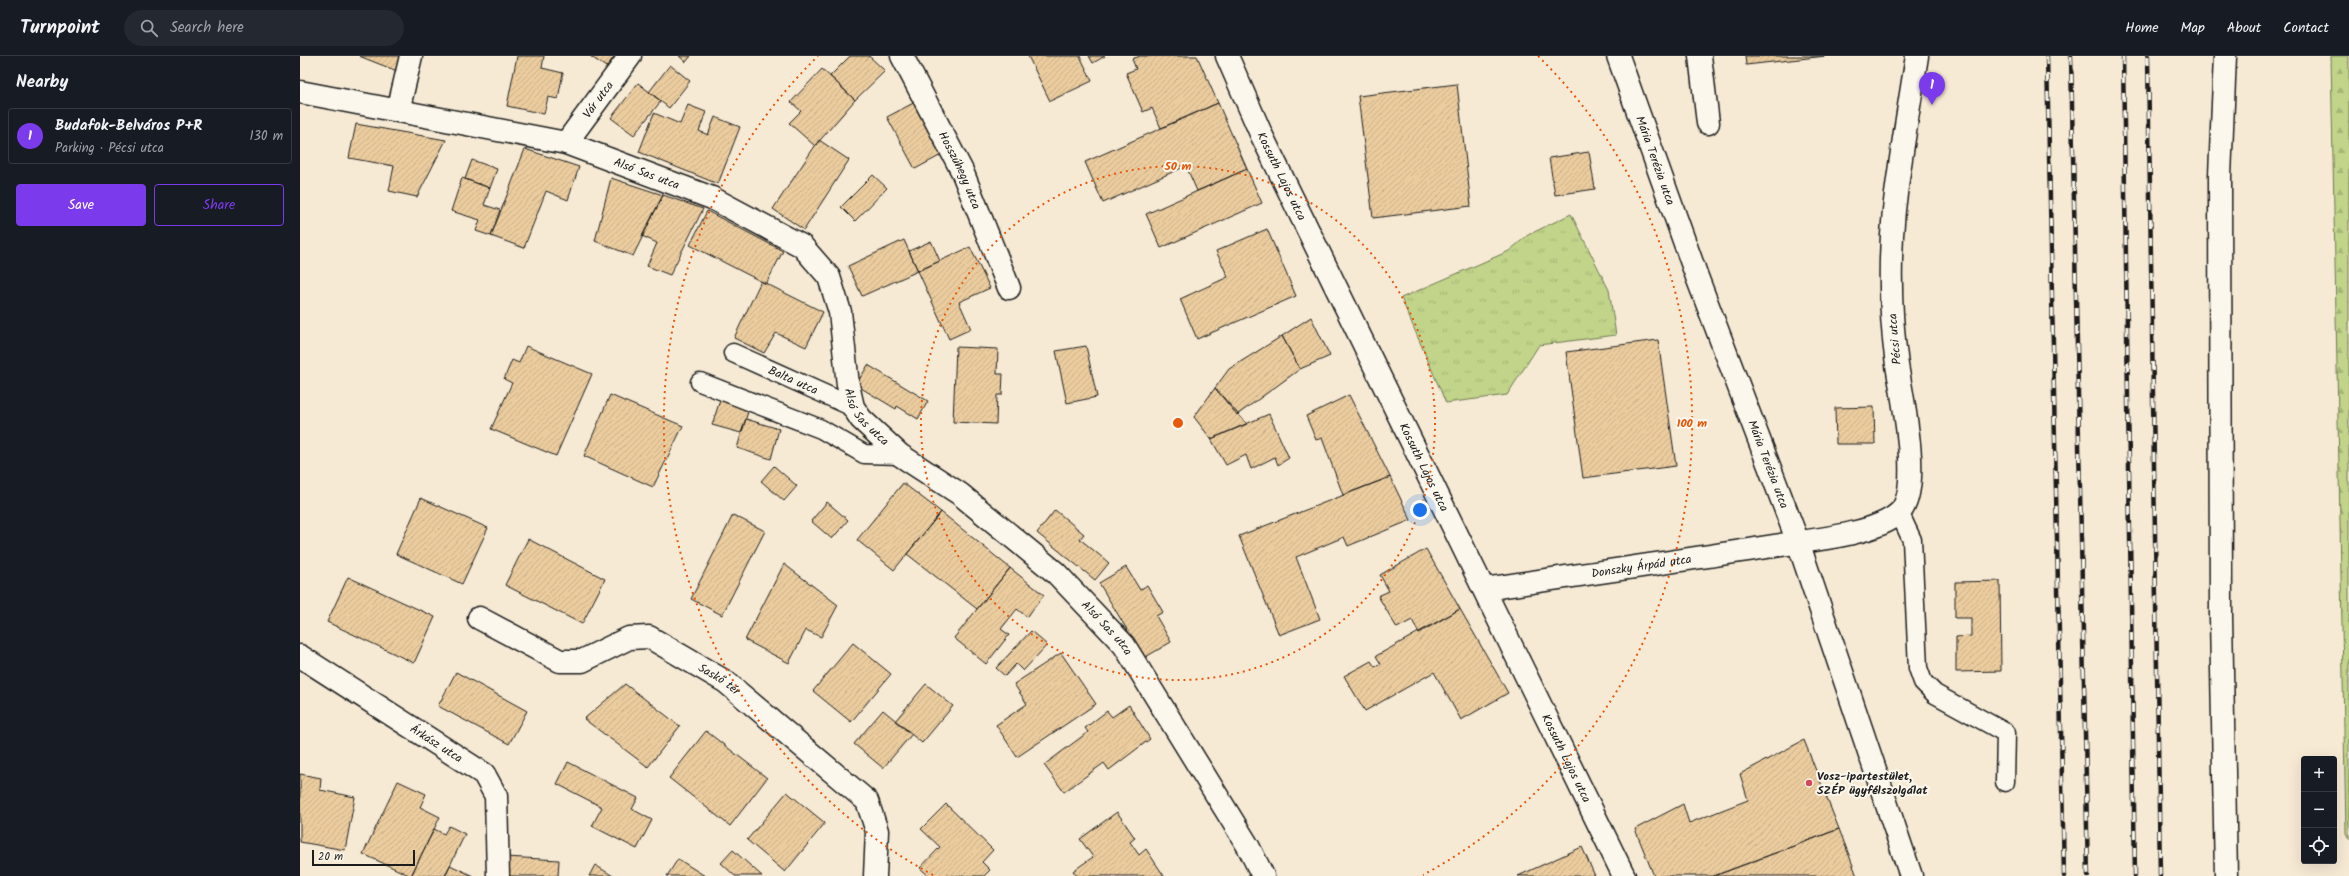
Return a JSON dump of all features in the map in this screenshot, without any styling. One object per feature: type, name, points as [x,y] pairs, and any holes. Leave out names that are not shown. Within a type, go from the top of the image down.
[{"type":"street","points":[[398,111],[411,56]]},
{"type":"street","name":"Vár utca","points":[[566,143],[630,56]]},
{"type":"street","name":"Hosszúhegy utca","points":[[902,56],[962,171],[1008,288]]},
{"type":"street","name":"Kossuth Lajos utca","points":[[1227,56],[1262,136],[1485,589],[1624,876]]},
{"type":"street","name":"Mária Terézia utca","points":[[1618,56],[1695,270],[1798,542],[1911,876]]},
{"type":"street","points":[[1700,56],[1708,123]]},
{"type":"street","name":"Pécsi utca","points":[[1798,542],[1856,532],[1883,524],[1899,512],[1907,501],[1910,481],[1910,458],[1894,338],[1892,294],[1894,211],[1917,56]]},
{"type":"street","points":[[2225,56],[2220,184],[2221,617],[2226,876]]},
{"type":"street","name":"Alsó Sas utca","points":[[300,92],[566,143],[712,198],[802,246],[829,277],[840,312],[848,385],[853,407],[861,420],[900,455],[960,494],[1056,573],[1124,645],[1248,846],[1263,876]]},
{"type":"street","name":"Donszky Árpád utca","points":[[1485,589],[1798,542]]},
{"type":"street","name":"Saskő tér","points":[[479,618],[560,662],[582,661],[629,638],[649,637],[726,682],[867,801],[877,831],[875,876]]},
{"type":"street","name":"Árkász utca","points":[[300,656],[484,774],[496,796],[498,876]]},
{"type":"lane","name":"Balta utca","points":[[733,353],[853,407]]},
{"type":"lane","points":[[700,382],[821,430],[864,454],[900,455]]},
{"type":"lane","points":[[1899,512],[1912,540],[1918,668],[1923,682],[1935,694],[2006,733],[2005,782]]},
{"type":"green space","points":[[2331,56],[2349,56],[2349,839],[2346,833]]},
{"type":"green space","points":[[1571,214],[1609,290],[1616,335],[1539,345],[1507,395],[1446,403],[1401,298],[1509,251],[1528,235]]},
{"type":"building","points":[[359,56],[402,56],[397,71]]},
{"type":"building","points":[[517,56],[544,56],[542,68],[563,73],[558,99],[548,97],[544,114],[507,106]]},
{"type":"building","points":[[590,56],[615,56],[606,67]]},
{"type":"building","points":[[679,56],[691,56],[686,62]]},
{"type":"building","points":[[850,56],[869,56],[885,71],[855,100],[830,76]]},
{"type":"building","points":[[1028,56],[1080,56],[1092,81],[1050,101]]},
{"type":"building","points":[[1089,56],[1105,56],[1093,63]]},
{"type":"building","points":[[1140,56],[1197,56],[1218,103],[1161,128],[1152,108],[1143,112],[1126,73],[1136,69],[1132,59]]},
{"type":"building","points":[[1745,56],[1826,56],[1746,65]]},
{"type":"building","points":[[670,65],[690,81],[669,108],[649,92]]},
{"type":"building","points":[[822,69],[855,100],[815,146],[789,123],[801,111],[791,102]]},
{"type":"building","points":[[638,83],[661,101],[634,135],[611,118]]},
{"type":"building","points":[[1457,84],[1471,206],[1373,218],[1358,96]]},
{"type":"building","points":[[919,100],[947,152],[915,169],[887,117]]},
{"type":"building","points":[[1218,103],[1247,169],[1197,191],[1186,166],[1103,203],[1085,162]]},
{"type":"building","points":[[688,105],[706,112],[699,131],[708,135],[715,117],[740,127],[718,184],[639,152],[654,113],[680,124]]},
{"type":"building","points":[[356,124],[446,140],[417,197],[389,191],[394,166],[349,158]]},
{"type":"building","points":[[819,140],[849,160],[804,230],[773,209]]},
{"type":"building","points":[[525,149],[579,167],[568,200],[546,191],[524,248],[491,236]]},
{"type":"building","points":[[1589,152],[1595,189],[1555,195],[1549,158]]},
{"type":"building","points":[[472,160],[497,169],[490,188],[465,179]]},
{"type":"building","points":[[1247,169],[1262,203],[1161,248],[1146,214]]},
{"type":"building","points":[[873,175],[887,188],[855,221],[841,207]]},
{"type":"building","points":[[462,178],[490,188],[484,205],[500,210],[491,236],[476,231],[480,220],[451,211]]},
{"type":"building","points":[[611,178],[663,195],[633,256],[595,241]]},
{"type":"building","points":[[663,195],[703,209],[670,275],[647,266],[657,243],[642,236]]},
{"type":"building","points":[[707,211],[783,251],[766,284],[690,245]]},
{"type":"building","points":[[1267,229],[1296,296],[1197,339],[1180,299],[1228,277],[1216,251]]},
{"type":"building","points":[[904,240],[918,271],[862,296],[848,266]]},
{"type":"building","points":[[931,241],[940,261],[918,271],[909,251]]},
{"type":"building","points":[[970,247],[990,288],[959,302],[971,329],[949,339],[918,271]]},
{"type":"building","points":[[761,281],[823,312],[806,347],[776,333],[764,353],[734,338]]},
{"type":"building","points":[[1311,317],[1330,356],[1300,369],[1282,336]]},
{"type":"building","points":[[1282,336],[1300,369],[1237,415],[1215,388],[1229,369]]},
{"type":"building","points":[[1658,340],[1676,466],[1583,478],[1566,352]]},
{"type":"building","points":[[526,346],[592,374],[556,456],[491,429],[512,383],[504,379],[512,360],[519,363]]},
{"type":"building","points":[[1086,346],[1097,397],[1067,403],[1056,351]]},
{"type":"building","points":[[956,347],[998,349],[997,374],[1003,374],[1002,395],[997,395],[996,424],[953,422]]},
{"type":"building","points":[[868,365],[928,401],[918,419],[897,406],[896,409],[856,385]]},
{"type":"building","points":[[1215,388],[1247,424],[1211,439],[1194,417]]},
{"type":"building","points":[[610,395],[683,426],[653,487],[584,456]]},
{"type":"building","points":[[1349,395],[1390,477],[1343,495],[1322,438],[1316,440],[1306,416]]},
{"type":"building","points":[[720,400],[749,409],[741,433],[712,425]]},
{"type":"building","points":[[1874,407],[1875,444],[1836,444],[1835,408]]},
{"type":"building","points":[[1269,414],[1289,458],[1278,465],[1275,457],[1251,469],[1246,455],[1226,465],[1211,439]]},
{"type":"building","points":[[746,419],[779,429],[771,459],[737,448]]},
{"type":"building","points":[[774,466],[797,486],[784,501],[761,481]]},
{"type":"building","points":[[1390,477],[1411,520],[1348,546],[1344,537],[1296,557],[1320,619],[1279,635],[1239,536]]},
{"type":"building","points":[[903,483],[941,512],[894,570],[857,540]]},
{"type":"building","points":[[421,498],[488,528],[462,584],[396,554]]},
{"type":"building","points":[[827,502],[848,520],[832,539],[811,521]]},
{"type":"building","points":[[1055,510],[1084,534],[1080,539],[1109,563],[1095,580],[1037,533]]},
{"type":"building","points":[[941,512],[1010,568],[977,609],[907,554]]},
{"type":"building","points":[[733,515],[765,531],[722,615],[691,599]]},
{"type":"building","points":[[528,539],[605,579],[582,624],[505,585]]},
{"type":"building","points":[[1426,549],[1460,609],[1419,633],[1412,620],[1397,628],[1378,596],[1389,591],[1380,575]]},
{"type":"building","points":[[784,564],[838,605],[821,637],[806,630],[789,663],[745,640]]},
{"type":"building","points":[[1126,567],[1140,590],[1147,585],[1163,612],[1156,616],[1171,642],[1144,658],[1099,583]]},
{"type":"building","points":[[1010,568],[1044,595],[1027,617],[1017,609],[1001,629],[1009,635],[986,664],[954,638]]},
{"type":"building","points":[[348,577],[435,617],[414,663],[327,622]]},
{"type":"building","points":[[2000,581],[2001,671],[1956,672],[1956,637],[1971,636],[1971,618],[1955,618],[1955,582]]},
{"type":"building","points":[[1460,609],[1508,693],[1461,720],[1434,672],[1365,711],[1344,676],[1371,661],[1375,667],[1381,664],[1376,656]]},
{"type":"building","points":[[1031,631],[1047,645],[1023,671],[1016,664],[1005,676],[996,668]]},
{"type":"building","points":[[853,643],[891,674],[851,722],[813,691]]},
{"type":"building","points":[[1061,653],[1096,704],[1017,757],[996,725],[1027,704],[1014,684]]},
{"type":"building","points":[[456,672],[527,711],[509,744],[438,706]]},
{"type":"building","points":[[625,684],[680,726],[648,767],[584,719]]},
{"type":"building","points":[[926,684],[953,706],[922,743],[895,721]]},
{"type":"building","points":[[1129,705],[1150,739],[1109,770],[1104,763],[1064,792],[1044,765],[1088,732],[1085,728],[1107,711],[1112,717]]},
{"type":"building","points":[[883,710],[912,734],[883,768],[854,744]]},
{"type":"building","points":[[706,731],[767,778],[730,826],[669,778]]},
{"type":"building","points":[[1804,740],[1839,829],[1714,876],[1654,876],[1635,829],[1683,804],[1689,823],[1748,800],[1740,774]]},
{"type":"building","points":[[568,762],[638,798],[632,809],[652,820],[637,849],[592,826],[602,807],[557,784]]},
{"type":"building","points":[[300,774],[321,778],[320,790],[355,797],[345,850],[300,842]]},
{"type":"building","points":[[398,781],[426,794],[420,807],[440,817],[411,876],[363,854]]},
{"type":"building","points":[[787,792],[825,823],[785,872],[747,840]]},
{"type":"building","points":[[946,804],[993,850],[982,862],[990,870],[984,876],[929,876],[920,868],[940,847],[921,829]]},
{"type":"building","points":[[1117,812],[1135,838],[1130,842],[1139,855],[1146,849],[1164,876],[1077,876],[1073,871],[1093,857],[1080,839]]},
{"type":"building","points":[[449,826],[465,834],[445,876],[411,876],[434,829],[444,834]]},
{"type":"building","points":[[1839,829],[1857,876],[1714,876]]},
{"type":"building","points":[[1582,847],[1595,876],[1518,876]]},
{"type":"building","points":[[733,850],[762,876],[735,876],[721,863]]},
{"type":"building","points":[[506,857],[559,860],[558,876],[506,876]]},
{"type":"building","points":[[678,859],[705,876],[667,876]]},
{"type":"building","points":[[450,865],[473,876],[445,876]]},
{"type":"building","points":[[595,865],[613,876],[589,876]]},
{"type":"railway","points":[[2047,56],[2064,876]]},
{"type":"railway","points":[[2071,56],[2088,876]]},
{"type":"railway","points":[[2123,56],[2135,876]]},
{"type":"railway","points":[[2148,56],[2160,876]]},
{"type":"place","name":"Budafok-Belváros P+R","points":[[1932,105]]},
{"type":"place","name":"Vosz-ipartestület, SZÉP ügyfélszolgálat","points":[[1809,783]]}]
